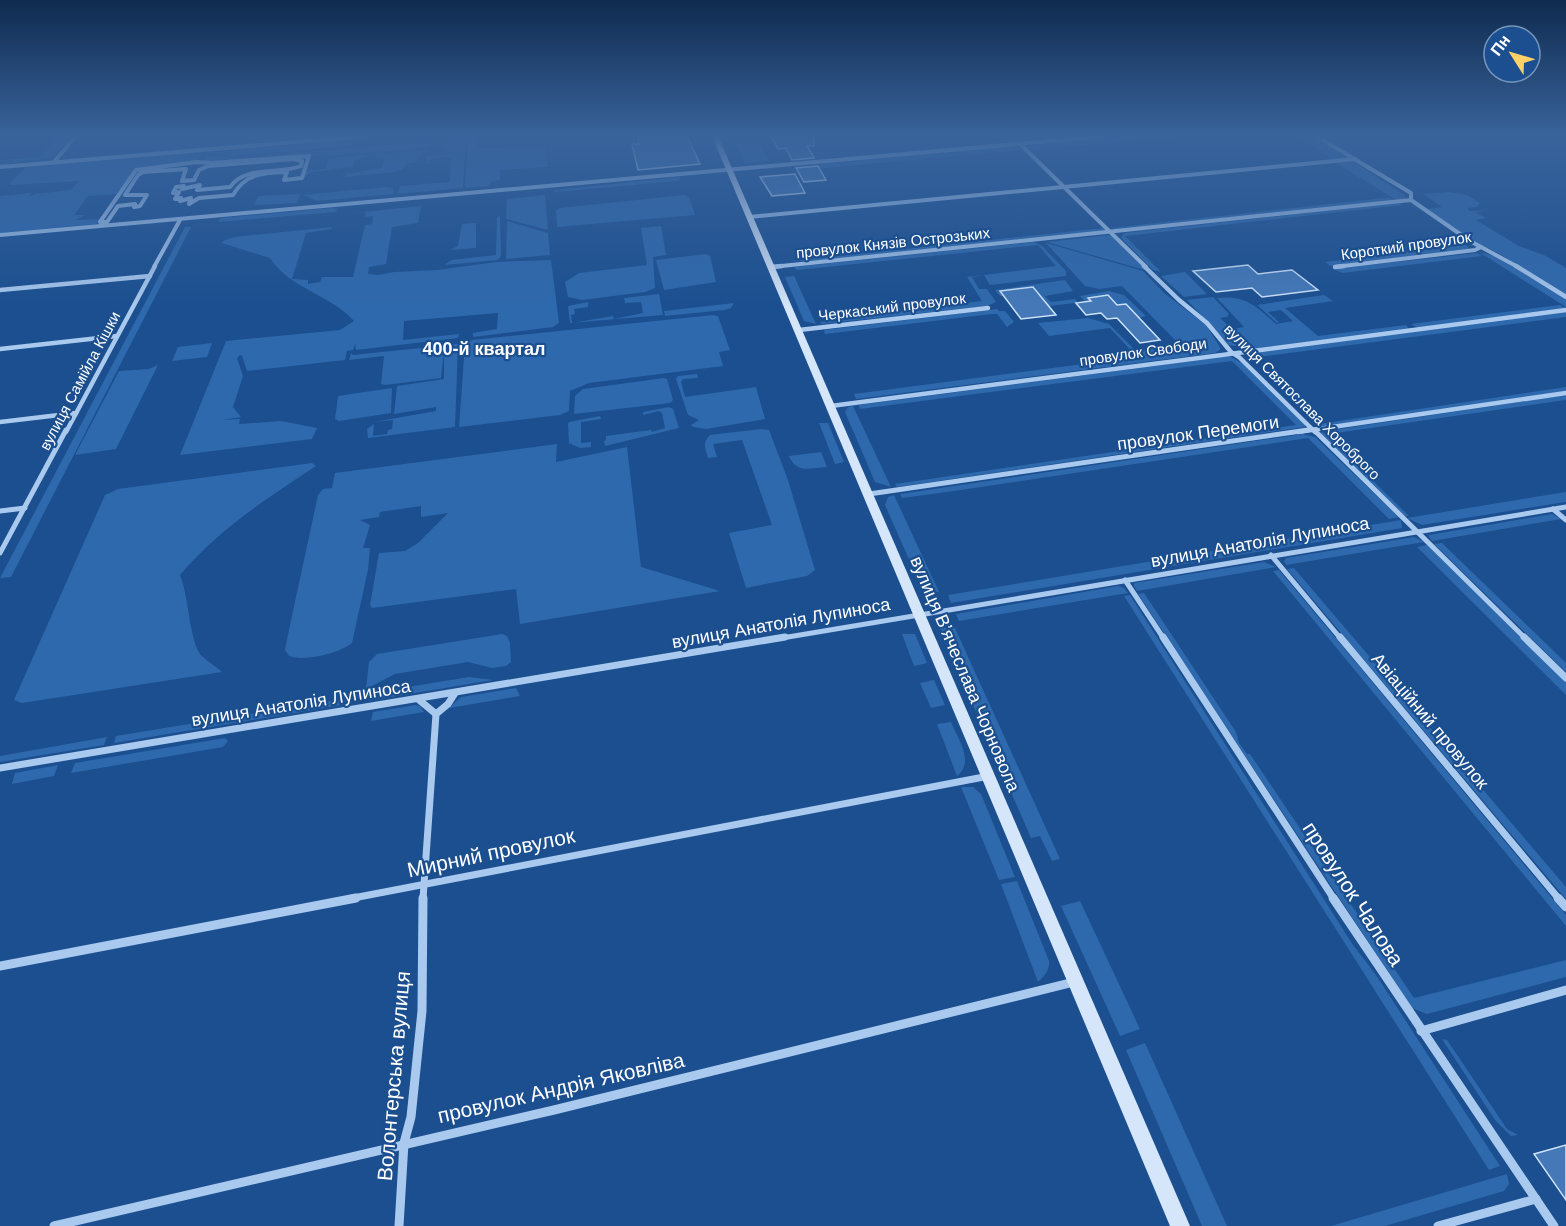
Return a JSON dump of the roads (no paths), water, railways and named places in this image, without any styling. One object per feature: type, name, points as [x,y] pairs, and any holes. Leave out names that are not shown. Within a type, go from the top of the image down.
[{"type":"main road","name":"вулиця Вʼячеслава Чорновола","points":[[739,193],[1180,1226]]},
{"type":"street","points":[[120,193],[100,222],[108,220],[118,206],[135,204],[134,207],[140,206],[147,195],[125,195],[126,193]]},
{"type":"street","points":[[178,193],[176,199],[181,198],[179,200],[181,201],[191,198],[189,204],[199,198],[234,193]]},
{"type":"street","points":[[0,235],[475,193]]},
{"type":"street","points":[[749,217],[991,193]]},
{"type":"street","name":"вулиця Святослава Хороброго","points":[[1073,193],[1179,300],[1207,323],[1231,352],[1239,357],[1566,678]]},
{"type":"street","points":[[1411,193],[1411,200],[1481,247],[1566,297]]},
{"type":"street","name":"провулок Князів Острозьких","points":[[772,267],[1411,200]]},
{"type":"street","name":"вулиця Самійла Кішки","points":[[0,553],[180,220]]},
{"type":"street","name":"Короткий провулок","points":[[1335,267],[1475,250],[1481,247]]},
{"type":"street","points":[[0,290],[150,276]]},
{"type":"street","name":"Черкаський провулок","points":[[799,330],[988,308]]},
{"type":"street","name":"провулок Свободи","points":[[831,406],[1566,310]]},
{"type":"street","points":[[0,349],[117,336]]},
{"type":"street","name":"провулок Перемоги","points":[[869,494],[1566,393]]},
{"type":"street","points":[[0,422],[76,413]]},
{"type":"street","name":"вулиця Анатолія Лупиноса","points":[[0,768],[1566,507]]},
{"type":"street","points":[[0,511],[25,508]]},
{"type":"street","points":[[1553,509],[1566,520]]},
{"type":"street","name":"Авіаційний провулок","points":[[1271,555],[1566,907]]},
{"type":"street","name":"провулок Чалова","points":[[1125,580],[1421,1031],[1554,1226]]},
{"type":"street","points":[[418,699],[436,714],[448,704],[455,693]]},
{"type":"street","name":"Волонтерська вулиця","points":[[399,1226],[404,1143],[411,1117],[422,1011],[423,886],[436,714]]},
{"type":"street","name":"Мирний провулок","points":[[0,966],[989,776]]},
{"type":"street","name":"провулок Андрія Яковліва","points":[[54,1226],[566,1107],[1075,982]]},
{"type":"street","points":[[1421,1031],[1566,990]]},
{"type":"street","points":[[1438,1226],[1536,1199]]},
{"type":"district","name":"400-й квартал","points":[[484,349]]}]
